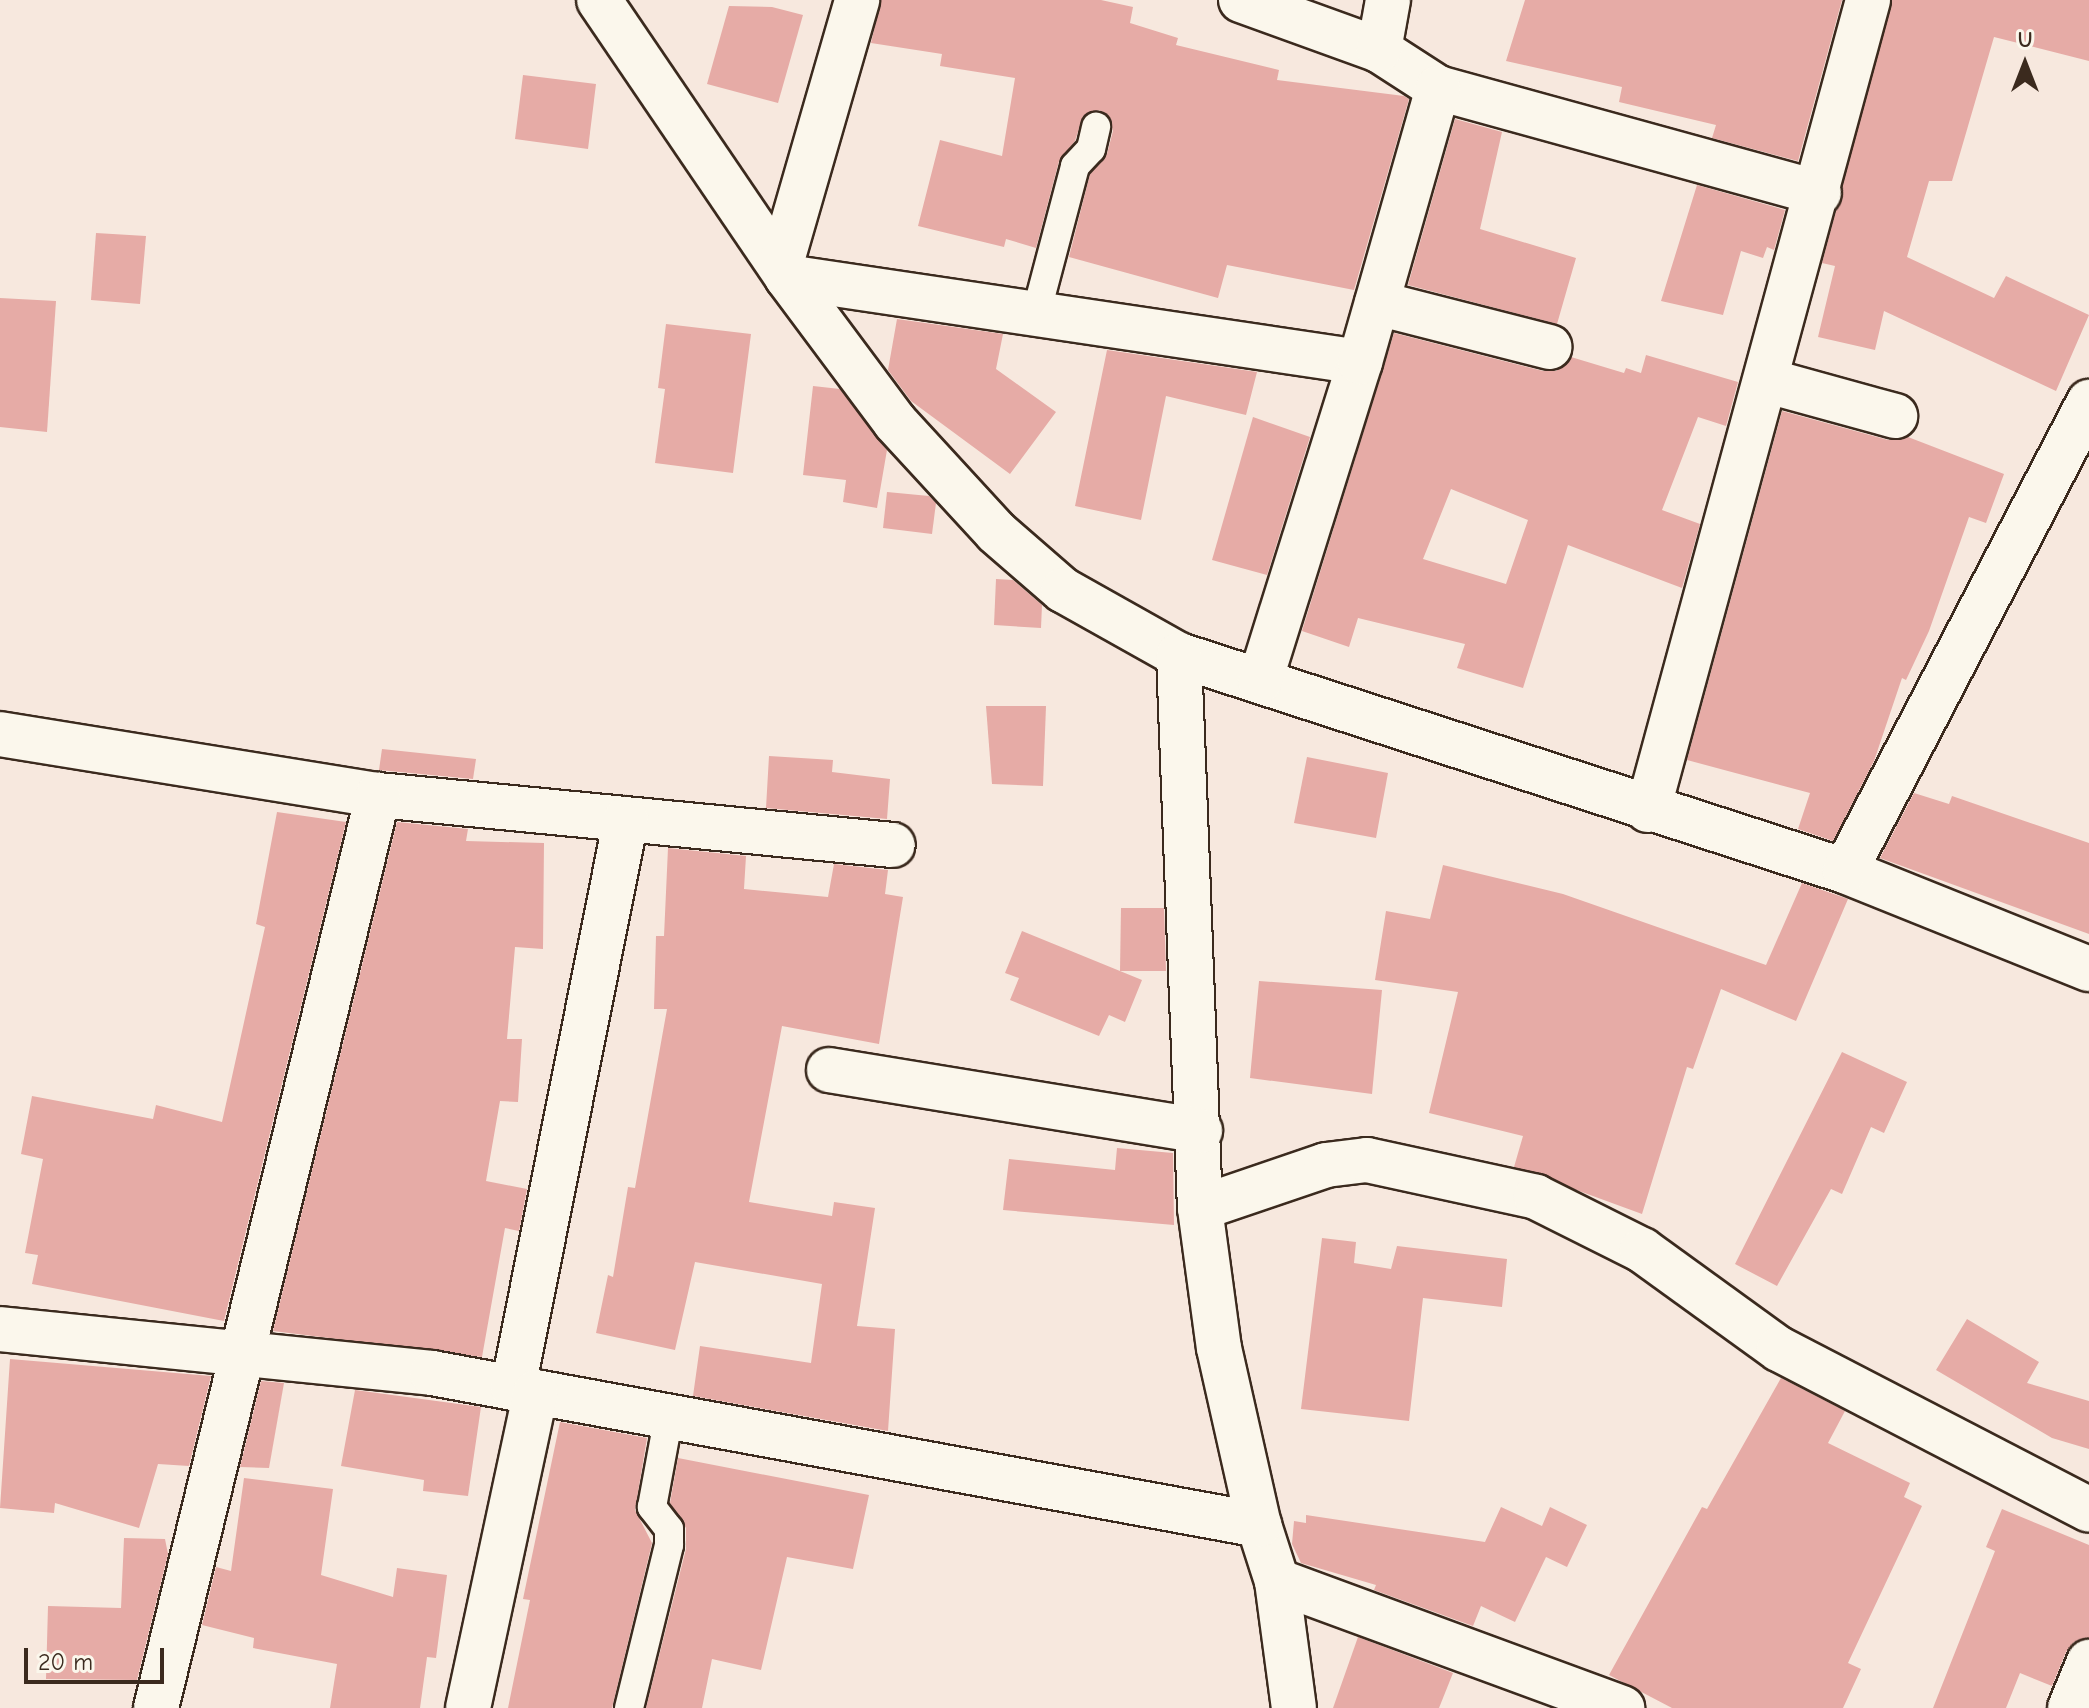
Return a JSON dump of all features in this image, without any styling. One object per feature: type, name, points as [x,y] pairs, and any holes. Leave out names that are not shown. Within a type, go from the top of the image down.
[{"type":"street","points":[[599,0],[784,271],[895,422],[996,532],[1063,590],[1179,655],[1648,810],[1845,871],[2089,969]]},
{"type":"street","points":[[784,271],[857,0]]},
{"type":"street","points":[[1241,0],[1379,50],[1438,88],[1819,193]]},
{"type":"street","points":[[1379,50],[1388,0]]},
{"type":"street","points":[[1648,810],[1768,381],[1868,0]]},
{"type":"street","points":[[1260,681],[1360,362],[1438,88]]},
{"type":"street","points":[[784,271],[1036,314],[1360,362]]},
{"type":"street","points":[[1377,303],[1549,347]]},
{"type":"street","points":[[1768,381],[1895,416]]},
{"type":"street","points":[[1845,871],[2089,402]]},
{"type":"street","points":[[1179,655],[1200,1131],[1200,1208],[1219,1348],[1259,1525],[1277,1581],[1294,1708]]},
{"type":"street","points":[[7,734],[378,795],[893,845]]},
{"type":"street","points":[[156,1708],[233,1387],[246,1352],[378,795]]},
{"type":"street","points":[[468,1708],[626,819]]},
{"type":"street","points":[[829,1070],[1200,1131]]},
{"type":"street","points":[[1200,1208],[1326,1165],[1367,1160],[1536,1197],[1642,1250],[1779,1349],[2089,1510]]},
{"type":"street","points":[[0,1329],[246,1352],[524,1390],[1259,1525]]},
{"type":"street","points":[[1277,1581],[1622,1708]]},
{"type":"street","points":[[2070,1708],[2089,1662]]},
{"type":"lane","points":[[1036,314],[1075,166],[1091,149],[1096,127]]},
{"type":"lane","points":[[629,1708],[669,1545],[669,1529],[652,1507],[669,1415]]},
{"type":"building","points":[[881,0],[1101,0],[1133,7],[1130,23],[1178,38],[1176,45],[1279,70],[1277,80],[1409,99],[1354,290],[1227,265],[1218,298],[1069,257],[1090,174],[1107,154],[1113,131],[1108,115],[1099,110],[1083,116],[1075,141],[1059,161],[1036,248],[1006,239],[1004,247],[918,226],[940,140],[1002,156],[1015,78],[940,66],[942,54],[871,43]]},
{"type":"building","points":[[1525,0],[1842,0],[1798,161],[1712,138],[1716,125],[1619,102],[1622,87],[1506,61]]},
{"type":"building","points":[[1892,0],[2089,0],[2089,61],[1994,37],[1952,181],[1929,181],[1907,257],[1994,298],[2006,276],[2089,315],[2056,391],[1884,311],[1875,350],[1818,337],[1835,266],[1822,263]]},
{"type":"building","points":[[729,6],[772,7],[803,15],[778,103],[707,84]]},
{"type":"building","points":[[523,75],[596,84],[588,149],[515,139]]},
{"type":"building","points":[[1455,119],[1502,132],[1480,229],[1576,258],[1557,324],[1408,285]]},
{"type":"building","points":[[1697,185],[1785,210],[1774,250],[1767,247],[1763,258],[1741,251],[1723,315],[1661,301]]},
{"type":"building","points":[[96,233],[146,236],[140,304],[91,300]]},
{"type":"building","points":[[0,298],[56,301],[47,432],[0,427]]},
{"type":"building","points":[[897,319],[1003,334],[996,369],[1056,412],[1010,474],[911,401],[888,370]]},
{"type":"building","points":[[666,324],[751,334],[733,473],[655,463],[665,389],[658,388]]},
{"type":"building","points":[[1394,333],[1543,371],[1556,371],[1571,357],[1624,373],[1626,368],[1641,373],[1646,355],[1738,382],[1726,426],[1698,417],[1662,510],[1700,524],[1682,588],[1568,545],[1523,688],[1457,668],[1465,644],[1358,618],[1349,647],[1302,631]],"holes":[[[1451,489],[1528,520],[1506,584],[1423,559]]]},
{"type":"building","points":[[1107,350],[1257,372],[1246,415],[1166,396],[1141,520],[1075,506]]},
{"type":"building","points":[[813,386],[840,389],[887,450],[877,508],[843,502],[846,480],[803,475]]},
{"type":"building","points":[[1782,411],[1888,440],[1908,437],[2004,474],[1986,523],[1969,517],[1929,631],[1906,680],[1902,678],[1874,761],[1833,841],[1798,829],[1810,793],[1687,760]]},
{"type":"building","points":[[1253,417],[1310,437],[1267,575],[1212,560]]},
{"type":"building","points":[[887,492],[929,496],[936,503],[932,534],[883,528]]},
{"type":"building","points":[[996,579],[1013,580],[1042,605],[1041,628],[994,625]]},
{"type":"building","points":[[986,706],[1046,706],[1043,786],[992,784]]},
{"type":"building","points":[[382,749],[476,759],[473,779],[379,770]]},
{"type":"building","points":[[769,756],[833,760],[832,772],[890,779],[887,819],[766,808]]},
{"type":"building","points":[[1307,757],[1388,773],[1376,838],[1294,823]]},
{"type":"building","points":[[1914,793],[1949,804],[1952,796],[2089,843],[2089,934],[1880,858]]},
{"type":"building","points":[[277,812],[346,822],[224,1321],[32,1284],[38,1255],[25,1253],[43,1159],[21,1154],[32,1096],[153,1119],[156,1105],[222,1122],[265,927],[256,924]]},
{"type":"building","points":[[397,822],[468,829],[466,841],[544,843],[543,949],[515,947],[507,1039],[522,1039],[518,1102],[500,1101],[486,1181],[527,1189],[519,1231],[505,1228],[482,1357],[273,1331]]},
{"type":"building","points":[[668,848],[746,856],[744,889],[828,897],[834,864],[888,870],[885,894],[903,897],[879,1044],[782,1026],[749,1202],[832,1216],[834,1202],[875,1208],[857,1326],[895,1329],[888,1431],[693,1396],[700,1346],[811,1363],[822,1284],[695,1262],[675,1350],[596,1333],[608,1275],[613,1277],[628,1187],[635,1188],[667,1009],[654,1009],[656,936],[664,936]]},
{"type":"building","points":[[1443,865],[1563,894],[1766,965],[1802,883],[1848,899],[1796,1021],[1721,989],[1693,1069],[1687,1067],[1642,1214],[1514,1167],[1523,1136],[1429,1113],[1458,992],[1375,980],[1386,911],[1430,919]]},
{"type":"building","points":[[1121,908],[1164,908],[1166,971],[1120,971]]},
{"type":"building","points":[[1022,931],[1142,980],[1125,1022],[1109,1015],[1099,1036],[1010,1000],[1019,978],[1005,973]]},
{"type":"building","points":[[1259,981],[1382,990],[1372,1094],[1250,1078]]},
{"type":"building","points":[[1842,1052],[1907,1082],[1884,1133],[1871,1127],[1842,1194],[1831,1189],[1777,1286],[1735,1264]]},
{"type":"building","points":[[1117,1148],[1173,1153],[1174,1225],[1003,1210],[1009,1159],[1115,1170]]},
{"type":"building","points":[[1322,1238],[1356,1242],[1354,1263],[1391,1269],[1397,1246],[1507,1259],[1502,1307],[1423,1298],[1409,1421],[1301,1409]]},
{"type":"building","points":[[1967,1319],[2039,1362],[2027,1383],[2089,1401],[2089,1449],[2052,1438],[1936,1370]]},
{"type":"building","points":[[10,1359],[211,1376],[189,1466],[158,1464],[139,1528],[55,1503],[54,1513],[0,1508]]},
{"type":"building","points":[[1781,1378],[1845,1411],[1828,1443],[1910,1483],[1904,1497],[1922,1506],[1848,1663],[1861,1669],[1843,1708],[1672,1708],[1609,1675],[1702,1507],[1707,1509]]},
{"type":"building","points":[[261,1381],[284,1383],[269,1468],[240,1467]]},
{"type":"building","points":[[355,1390],[481,1407],[468,1496],[423,1491],[424,1480],[341,1466]]},
{"type":"building","points":[[560,1422],[647,1438],[635,1510],[652,1543],[612,1708],[508,1708],[530,1600],[523,1599]]},
{"type":"building","points":[[678,1458],[869,1495],[853,1569],[787,1557],[761,1670],[712,1659],[702,1708],[646,1708],[686,1549],[686,1528],[670,1503]]},
{"type":"building","points":[[244,1478],[333,1489],[321,1575],[393,1597],[397,1568],[447,1575],[436,1658],[427,1657],[420,1708],[330,1708],[337,1664],[253,1648],[254,1638],[202,1625],[216,1567],[231,1571]]},
{"type":"building","points":[[1501,1507],[1542,1526],[1550,1507],[1587,1525],[1567,1567],[1546,1557],[1515,1622],[1481,1606],[1473,1626],[1374,1590],[1376,1585],[1301,1563],[1292,1544],[1294,1521],[1306,1523],[1306,1515],[1485,1542]]},
{"type":"building","points":[[2002,1509],[2089,1545],[2089,1638],[2074,1642],[2066,1652],[2052,1686],[2020,1673],[2006,1708],[1933,1708],[1995,1551],[1986,1547]]},
{"type":"building","points":[[124,1538],[165,1539],[168,1554],[137,1680],[46,1679],[48,1606],[121,1608]]},
{"type":"building","points":[[1358,1637],[1453,1673],[1439,1708],[1333,1708]]}]
